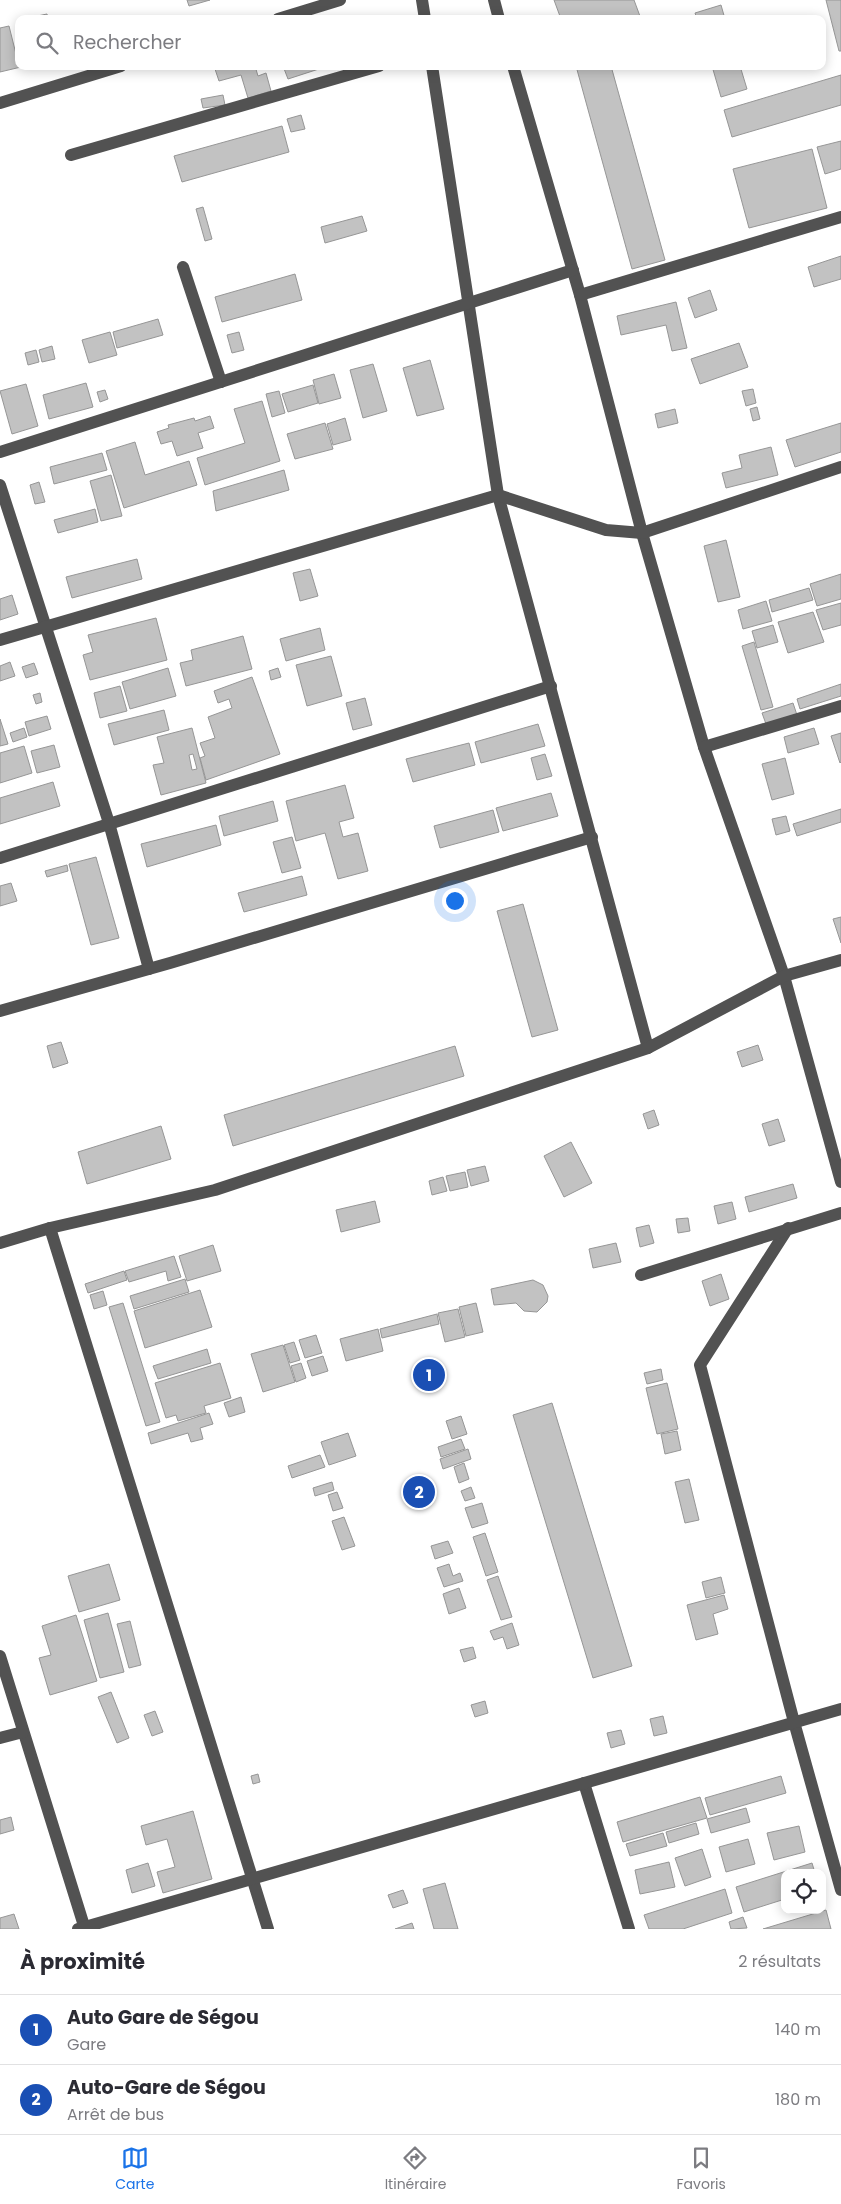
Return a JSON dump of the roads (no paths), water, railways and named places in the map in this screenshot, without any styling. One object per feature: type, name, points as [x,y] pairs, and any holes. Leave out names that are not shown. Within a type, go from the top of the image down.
[{"type":"street","points":[[291,15],[340,0]]},
{"type":"street","points":[[422,0],[424,15]]},
{"type":"street","points":[[494,0],[498,15]]},
{"type":"street","points":[[0,103],[108,70]]},
{"type":"street","points":[[71,155],[365,70]]},
{"type":"street","points":[[433,70],[470,303],[498,495],[648,1048]]},
{"type":"street","points":[[514,70],[573,270],[642,533],[704,747],[784,976],[841,1182]]},
{"type":"street","points":[[580,295],[841,217]]},
{"type":"street","points":[[183,267],[220,382]]},
{"type":"street","points":[[0,452],[573,270]]},
{"type":"street","points":[[0,640],[498,495],[606,530],[642,533],[841,467]]},
{"type":"street","points":[[0,485],[109,823],[149,969]]},
{"type":"street","points":[[0,858],[551,686]]},
{"type":"street","points":[[704,747],[841,706]]},
{"type":"street","points":[[0,1011],[149,969],[592,837]]},
{"type":"street","points":[[0,1243],[50,1228],[215,1190],[648,1048],[784,976],[841,960]]},
{"type":"street","points":[[641,1274],[841,1213]]},
{"type":"street","points":[[50,1228],[268,1929]]},
{"type":"street","points":[[788,1228],[700,1365],[794,1722],[841,1890]]},
{"type":"street","points":[[0,1656],[82,1928],[841,1708]]},
{"type":"street","points":[[0,1738],[22,1732]]},
{"type":"street","points":[[584,1783],[629,1929]]},
{"type":"place","name":"Auto Gare de Ségou","points":[[429,1375]]},
{"type":"place","name":"Auto-Gare de Ségou","points":[[419,1492]]}]
